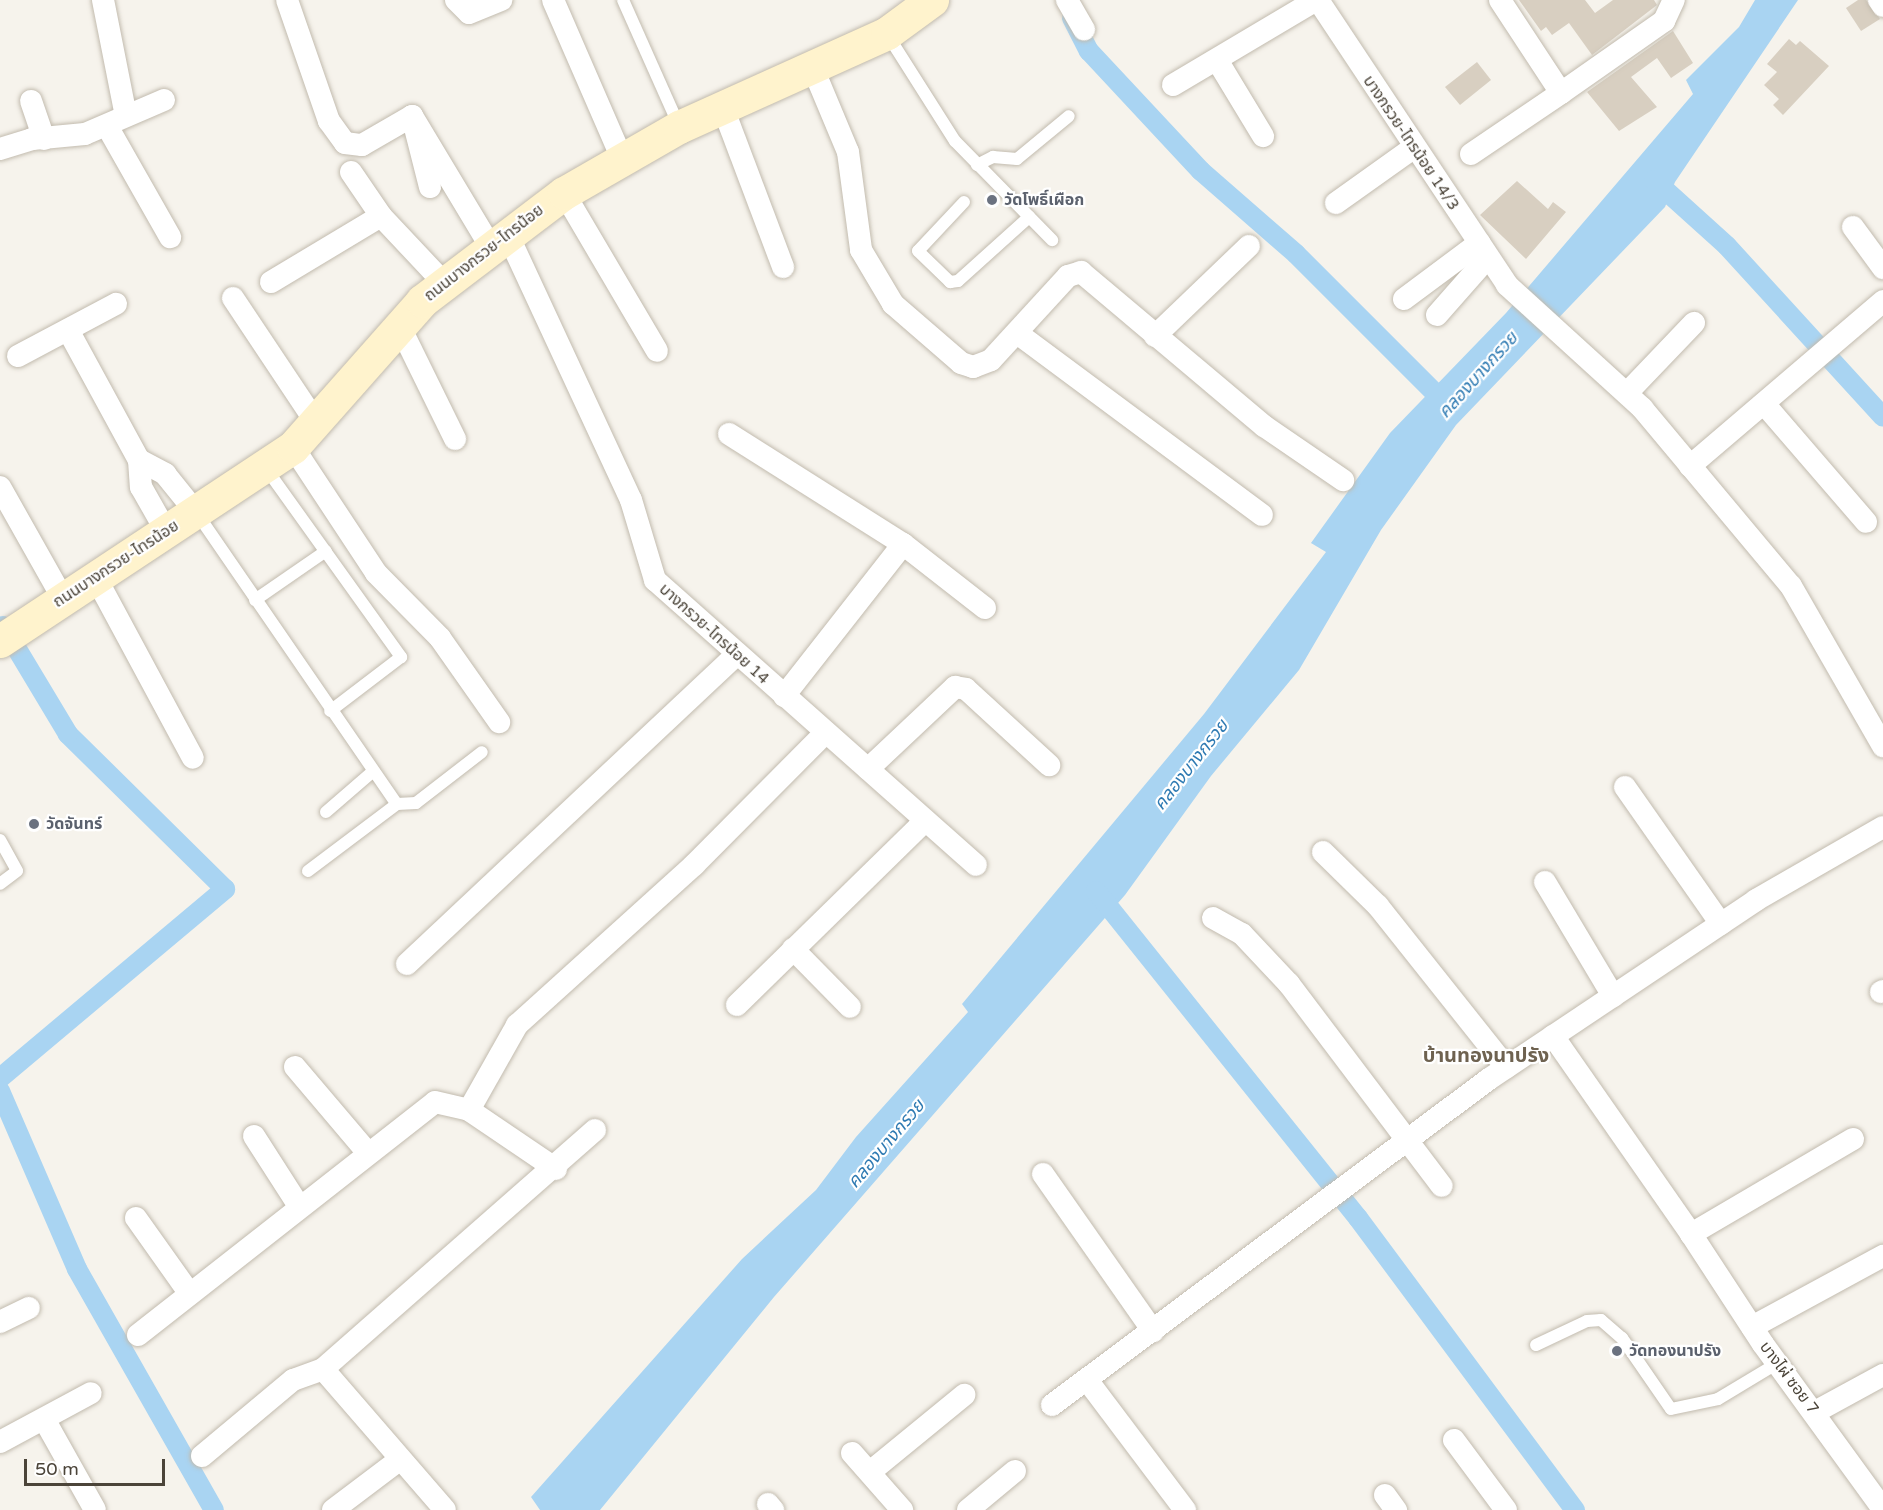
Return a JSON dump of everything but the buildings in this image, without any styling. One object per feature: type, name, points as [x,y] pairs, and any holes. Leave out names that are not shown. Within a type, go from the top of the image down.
[{"type":"main road","name":"ถนนบางกรวย-ไทรน้อย","points":[[9,636],[293,447],[317,424],[399,325],[443,282],[564,193],[679,127],[887,33],[918,5]]},
{"type":"street","points":[[103,0],[117,121],[170,237]]},
{"type":"street","points":[[287,0],[328,121],[345,143],[362,145],[412,116],[430,187]]},
{"type":"street","points":[[456,0],[470,13],[501,0]]},
{"type":"street","points":[[553,0],[622,159]]},
{"type":"street","points":[[1067,0],[1084,29]]},
{"type":"street","points":[[1173,85],[1317,0]]},
{"type":"street","name":"บางกรวย-ไทรน้อย 14/3","points":[[1317,0],[1413,148],[1507,285],[1572,348],[1627,393],[1791,586],[1883,746]]},
{"type":"street","points":[[1500,0],[1560,93]]},
{"type":"street","points":[[1471,154],[1664,21],[1674,0]]},
{"type":"street","points":[[1879,0],[1883,6]]},
{"type":"street","points":[[1216,60],[1263,136]]},
{"type":"street","points":[[812,66],[855,178],[855,236],[881,289],[967,366],[991,360],[1076,271],[1264,426],[1343,480]]},
{"type":"street","points":[[0,148],[44,139],[71,138],[164,100]]},
{"type":"street","points":[[31,101],[44,139]]},
{"type":"street","points":[[723,108],[783,267]]},
{"type":"street","name":"บางกรวย-ไทรน้อย 14","points":[[412,116],[499,239],[632,500],[655,580],[735,656],[784,696],[976,866]]},
{"type":"street","points":[[1336,203],[1413,148]]},
{"type":"street","points":[[351,172],[381,216],[443,282]]},
{"type":"street","points":[[564,193],[638,327],[657,351]]},
{"type":"street","points":[[271,282],[381,216]]},
{"type":"street","points":[[1853,227],[1883,268]]},
{"type":"street","points":[[1155,336],[1249,246]]},
{"type":"street","points":[[1404,299],[1483,250]]},
{"type":"street","points":[[1437,315],[1483,250]]},
{"type":"street","points":[[233,298],[317,424]]},
{"type":"street","points":[[1690,466],[1766,406],[1840,333],[1883,301]]},
{"type":"street","points":[[18,356],[116,304]]},
{"type":"street","points":[[1627,393],[1694,323]]},
{"type":"street","points":[[399,325],[455,439]]},
{"type":"street","points":[[68,330],[139,460],[141,488],[166,531]]},
{"type":"street","points":[[1017,333],[1262,515]]},
{"type":"street","points":[[1766,406],[1866,522]]},
{"type":"street","points":[[729,434],[903,544],[985,608]]},
{"type":"street","points":[[293,447],[391,592],[440,638],[499,722]]},
{"type":"street","points":[[139,460],[165,474],[195,511]]},
{"type":"street","points":[[0,487],[63,599]]},
{"type":"street","points":[[784,696],[903,544]]},
{"type":"street","points":[[96,578],[193,758]]},
{"type":"street","points":[[407,964],[735,656]]},
{"type":"street","points":[[868,770],[955,687],[966,689],[1049,765]]},
{"type":"street","points":[[469,1110],[517,1025],[694,865],[825,734]]},
{"type":"street","points":[[1625,787],[1721,924]]},
{"type":"street","points":[[737,1005],[924,822]]},
{"type":"street","points":[[1052,1405],[1324,1205],[1506,1067],[1721,924],[1883,827]]},
{"type":"street","points":[[1323,852],[1378,906],[1506,1067]]},
{"type":"street","points":[[1545,882],[1613,996]]},
{"type":"street","points":[[1213,918],[1242,934],[1289,984],[1442,1186]]},
{"type":"street","points":[[793,949],[850,1007]]},
{"type":"street","name":"บางไผ่ ซอย 7","points":[[1553,1036],[1696,1239],[1778,1364],[1815,1412],[1875,1480],[1883,1509]]},
{"type":"street","points":[[295,1067],[368,1153]]},
{"type":"street","points":[[138,1335],[423,1107],[445,1102],[469,1110],[556,1169]]},
{"type":"street","points":[[202,1456],[293,1380],[323,1368],[556,1169],[596,1130]]},
{"type":"street","points":[[254,1137],[299,1206]]},
{"type":"street","points":[[1696,1239],[1853,1139]]},
{"type":"street","points":[[1043,1174],[1153,1331]]},
{"type":"street","points":[[136,1218],[190,1294]]},
{"type":"street","points":[[1752,1327],[1883,1256]]},
{"type":"street","points":[[0,1322],[29,1308]]},
{"type":"street","points":[[323,1368],[399,1460],[446,1510]]},
{"type":"street","points":[[1815,1412],[1883,1375]]},
{"type":"street","points":[[1087,1380],[1185,1510]]},
{"type":"street","points":[[0,1442],[91,1393]]},
{"type":"street","points":[[870,1472],[964,1395]]},
{"type":"street","points":[[44,1419],[95,1510]]},
{"type":"street","points":[[1454,1440],[1506,1510]]},
{"type":"street","points":[[852,1454],[902,1510]]},
{"type":"street","points":[[334,1510],[399,1460]]},
{"type":"street","points":[[968,1510],[1015,1471]]},
{"type":"lane","points":[[623,0],[679,127]]},
{"type":"lane","points":[[887,33],[955,141],[1052,240]]},
{"type":"lane","points":[[977,165],[993,157],[1017,159],[1069,116]]},
{"type":"lane","points":[[964,202],[918,251],[950,282],[958,281],[1029,217]]},
{"type":"lane","points":[[264,466],[401,657],[330,711]]},
{"type":"lane","points":[[195,511],[371,773],[397,804]]},
{"type":"lane","points":[[255,600],[326,551]]},
{"type":"lane","points":[[308,871],[397,804],[416,803],[482,752]]},
{"type":"lane","points":[[326,812],[371,773]]},
{"type":"lane","points":[[0,840],[17,872],[0,884]]},
{"type":"lane","points":[[1536,1345],[1587,1321],[1602,1320],[1622,1338],[1671,1409],[1718,1399],[1778,1364]]},
{"type":"water","name":"คลองบางกรวย","points":[[1755,0],[1798,0],[1675,182],[1665,207],[1456,425],[1381,530],[1299,670],[1211,776],[1125,895],[774,1297],[600,1510],[540,1510],[531,1497],[742,1259],[816,1190],[856,1137],[968,1012],[962,1004],[1204,714],[1326,552],[1311,543],[1390,433],[1506,313],[1693,94],[1686,80],[1739,27]]},
{"type":"waterway","name":"คลองบางกรวย","points":[[1072,18],[1089,51],[1201,171],[1296,254],[1448,406]]},
{"type":"waterway","points":[[1654,180],[1727,246],[1883,417]]},
{"type":"waterway","points":[[0,1078],[225,889],[68,734],[3,626]]},
{"type":"waterway","points":[[1096,891],[1358,1218],[1575,1510]]},
{"type":"waterway","points":[[0,1091],[77,1269],[214,1510]]},
{"type":"place","name":"วัดโพธิ์เผือก","points":[[992,200]]},
{"type":"place","name":"วัดจันทร์","points":[[34,824]]},
{"type":"place","name":"วัดทองนาปรัง","points":[[1617,1351]]},
{"type":"district","name":"บ้านทองนาปรัง","points":[[1486,1056]]}]
